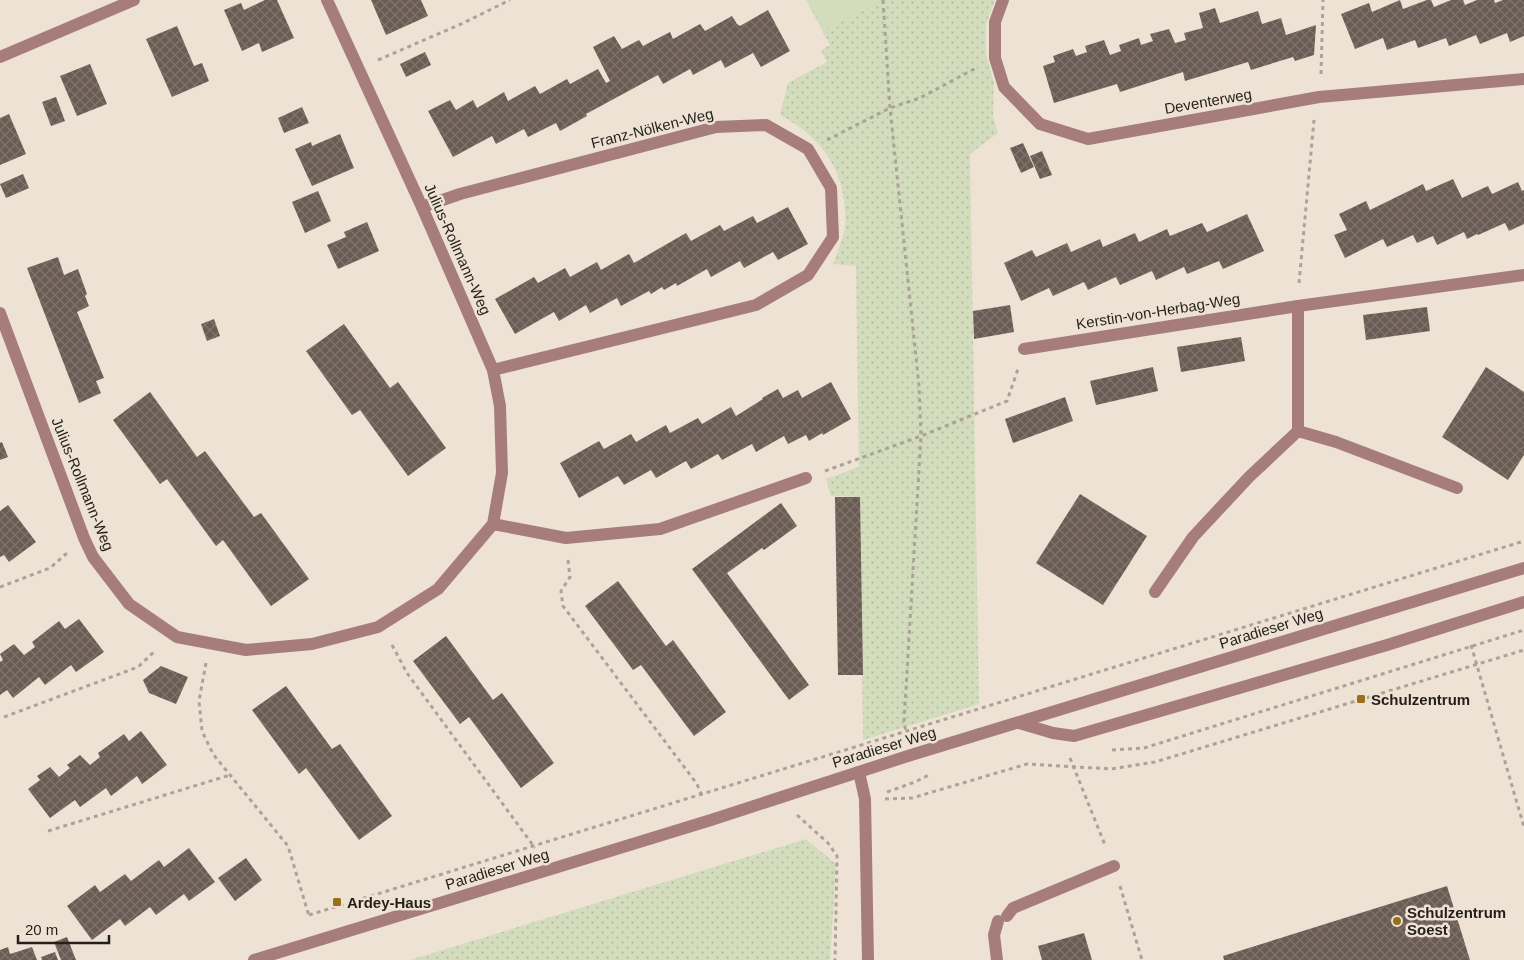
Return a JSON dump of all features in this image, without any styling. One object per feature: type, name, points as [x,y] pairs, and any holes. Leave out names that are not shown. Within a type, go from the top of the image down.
[{"type":"street","points":[[0,57],[134,0]]},
{"type":"street","name":"Julius-Rollmann-Weg","points":[[0,313],[84,538],[93,557],[129,604],[177,637],[246,650],[312,644],[378,627],[438,589],[493,524],[502,473],[500,406],[493,370],[422,207],[327,0]]},
{"type":"street","name":"Deventerweg","points":[[1003,0],[995,22],[995,58],[1004,86],[1040,124],[1088,139],[1319,97],[1524,79]]},
{"type":"street","name":"Franz-Nölken-Weg","points":[[422,207],[460,194],[716,127],[766,125],[808,149],[831,188],[833,237],[808,275],[756,305],[493,370]]},
{"type":"street","name":"Kerstin-von-Herbag-Weg","points":[[1024,348],[1298,306],[1524,275]]},
{"type":"street","points":[[1155,592],[1193,537],[1249,477],[1298,431],[1298,306]]},
{"type":"street","points":[[1298,431],[1336,442],[1457,488]]},
{"type":"street","points":[[493,524],[566,538],[660,529],[806,478]]},
{"type":"street","name":"Paradieser Weg","points":[[254,960],[711,820],[911,755],[1524,568]]},
{"type":"street","points":[[1018,723],[1053,733],[1074,736],[1464,622],[1524,602]]},
{"type":"street","points":[[859,772],[865,799],[868,960]]},
{"type":"street","points":[[997,960],[994,936],[1002,918],[1013,908],[1114,866]]},
{"type":"path","points":[[358,68],[461,24],[510,0]]},
{"type":"path","points":[[883,0],[890,108],[919,386],[921,436],[904,722],[911,755]]},
{"type":"path","points":[[1298,306],[1313,125],[1319,97],[1323,0]]},
{"type":"path","points":[[808,149],[890,108],[920,98],[995,58]]},
{"type":"path","points":[[806,478],[921,436],[1007,401],[1024,348]]},
{"type":"path","points":[[0,587],[50,568],[84,538]]},
{"type":"path","points":[[566,538],[570,577],[562,591],[563,606],[697,784],[711,820]]},
{"type":"path","points":[[1464,622],[1524,827]]},
{"type":"path","points":[[382,624],[407,673],[534,847],[548,870]]},
{"type":"path","points":[[4,717],[138,667],[174,634]]},
{"type":"path","points":[[210,644],[199,701],[202,731],[214,754],[288,846],[306,908],[318,940]]},
{"type":"path","points":[[865,799],[912,798],[1027,764],[1111,768],[1155,762],[1524,650]]},
{"type":"path","points":[[48,831],[230,775]]},
{"type":"path","points":[[778,798],[817,833],[837,856],[835,960]]},
{"type":"green space","points":[[806,0],[995,0],[986,24],[986,54],[994,83],[993,117],[998,133],[970,154],[979,704],[863,740],[860,497],[831,496],[826,479],[859,467],[856,266],[833,264],[845,227],[843,195],[834,167],[817,143],[794,123],[780,115],[788,83],[827,62],[821,50],[830,45]]},
{"type":"green space","points":[[808,0],[874,0],[874,5],[824,30]]},
{"type":"green space","points":[[806,839],[836,864],[830,960],[410,960]]},
{"type":"building","points":[[265,0],[277,0],[294,38],[262,52],[259,43],[242,51],[224,10],[241,3],[244,10]]},
{"type":"building","points":[[371,0],[421,0],[428,16],[386,35]]},
{"type":"building","points":[[1400,0],[1403,9],[1427,0],[1431,0],[1434,7],[1451,0],[1463,0],[1465,5],[1477,0],[1494,0],[1495,3],[1503,0],[1524,0],[1524,36],[1510,42],[1507,33],[1480,44],[1476,35],[1449,46],[1446,38],[1418,48],[1415,40],[1387,50],[1383,38],[1355,49],[1341,14],[1369,3],[1372,12]]},
{"type":"building","points":[[1215,8],[1220,23],[1258,11],[1262,24],[1281,18],[1286,35],[1316,25],[1314,55],[1295,61],[1293,57],[1251,70],[1248,62],[1185,81],[1183,72],[1120,92],[1117,84],[1054,103],[1043,66],[1055,62],[1053,56],[1073,49],[1076,56],[1087,52],[1085,46],[1104,40],[1110,55],[1121,51],[1119,45],[1139,38],[1141,45],[1153,41],[1150,34],[1169,29],[1175,43],[1186,40],[1184,33],[1203,28],[1199,13]]},
{"type":"building","points":[[768,10],[790,51],[761,67],[753,53],[725,68],[721,60],[693,75],[690,69],[663,84],[658,75],[586,114],[587,116],[560,131],[556,123],[528,137],[524,129],[496,144],[492,136],[453,157],[428,111],[450,100],[456,110],[473,100],[477,108],[504,92],[508,101],[535,86],[540,94],[567,79],[570,84],[598,69],[606,83],[610,81],[593,47],[614,36],[622,49],[639,40],[643,46],[670,32],[673,39],[700,24],[705,31],[732,16],[740,26]]},
{"type":"building","points":[[177,26],[194,66],[202,63],[209,81],[172,97],[146,39]]},
{"type":"building","points":[[425,52],[431,65],[406,77],[400,64]]},
{"type":"building","points":[[90,64],[107,104],[77,116],[60,76]]},
{"type":"building","points":[[56,97],[65,121],[51,126],[42,102]]},
{"type":"building","points":[[302,107],[309,123],[284,133],[278,118]]},
{"type":"building","points":[[9,114],[26,154],[0,165],[0,118]]},
{"type":"building","points":[[340,134],[354,168],[312,186],[295,149],[311,142],[312,146]]},
{"type":"building","points":[[1023,143],[1034,167],[1021,173],[1010,148]]},
{"type":"building","points":[[1042,151],[1052,175],[1040,179],[1030,156]]},
{"type":"building","points":[[23,174],[29,188],[6,198],[0,184]]},
{"type":"building","points":[[1453,179],[1462,198],[1488,186],[1492,194],[1518,182],[1522,191],[1524,190],[1524,224],[1509,231],[1505,223],[1467,239],[1464,232],[1437,245],[1433,236],[1417,243],[1413,235],[1387,247],[1383,239],[1345,258],[1334,235],[1347,230],[1339,214],[1366,201],[1370,210],[1423,184],[1426,191]]},
{"type":"building","points":[[318,191],[331,221],[305,233],[292,202]]},
{"type":"building","points":[[788,207],[808,244],[778,260],[773,252],[744,268],[740,261],[711,277],[707,269],[677,286],[676,283],[664,290],[662,287],[651,294],[649,291],[621,306],[617,298],[590,313],[586,305],[559,321],[554,312],[515,334],[495,299],[534,277],[538,283],[565,268],[570,277],[597,262],[601,270],[629,254],[634,263],[686,233],[691,241],[720,225],[724,231],[753,216],[757,223]]},
{"type":"building","points":[[1247,214],[1264,251],[1223,269],[1219,261],[1187,274],[1184,267],[1156,280],[1152,271],[1120,285],[1116,277],[1088,290],[1084,282],[1053,296],[1049,288],[1021,301],[1004,263],[1032,250],[1036,257],[1067,243],[1071,252],[1100,239],[1103,247],[1135,233],[1139,242],[1167,229],[1170,236],[1202,223],[1207,232]]},
{"type":"building","points":[[367,222],[379,251],[338,269],[327,245],[346,237],[344,232]]},
{"type":"building","points":[[58,257],[64,275],[78,269],[87,294],[85,296],[89,306],[77,312],[104,378],[96,381],[101,393],[79,403],[27,268]]},
{"type":"building","points":[[1010,305],[1014,332],[974,339],[973,311]]},
{"type":"building","points":[[1427,307],[1430,331],[1366,340],[1363,315]]},
{"type":"building","points":[[214,319],[220,336],[207,341],[201,324]]},
{"type":"building","points":[[344,324],[390,388],[398,382],[446,448],[408,476],[360,410],[352,415],[306,351]]},
{"type":"building","points":[[1241,337],[1245,361],[1181,372],[1177,347]]},
{"type":"building","points":[[1153,367],[1158,391],[1096,405],[1090,381]]},
{"type":"building","points":[[1486,367],[1524,392],[1524,455],[1508,480],[1442,437]]},
{"type":"building","points":[[831,382],[851,419],[809,441],[806,435],[788,444],[784,436],[756,452],[752,444],[722,460],[718,454],[691,469],[686,461],[656,478],[651,470],[624,485],[618,476],[579,498],[560,463],[599,441],[604,449],[631,434],[636,442],[666,425],[670,433],[698,418],[702,424],[731,407],[736,416],[778,389],[783,398],[798,390],[802,398]]},
{"type":"building","points":[[150,392],[197,457],[205,451],[254,517],[261,513],[309,579],[271,606],[223,540],[216,546],[167,479],[160,484],[113,420]]},
{"type":"building","points":[[1065,397],[1073,421],[1013,443],[1005,419]]},
{"type":"building","points":[[2,442],[8,457],[0,460],[0,443]]},
{"type":"building","points":[[1080,494],[1147,536],[1103,605],[1036,563]]},
{"type":"building","points":[[835,497],[860,497],[863,675],[838,675]]},
{"type":"building","points":[[781,503],[797,526],[764,550],[762,548],[727,573],[809,685],[789,700],[692,569]]},
{"type":"building","points":[[8,505],[36,542],[9,562],[4,555],[0,557],[0,511]]},
{"type":"building","points":[[618,581],[666,646],[673,640],[726,712],[694,736],[641,665],[633,670],[585,606]]},
{"type":"building","points":[[79,619],[104,652],[76,672],[71,665],[45,685],[39,677],[13,698],[7,690],[0,695],[0,662],[3,660],[0,654],[14,644],[24,655],[35,647],[32,642],[59,621],[65,629]]},
{"type":"building","points":[[446,636],[493,700],[502,693],[554,763],[521,788],[469,717],[460,724],[413,661]]},
{"type":"building","points":[[161,666],[188,677],[176,704],[149,693],[143,680]]},
{"type":"building","points":[[286,686],[332,749],[340,744],[392,816],[359,840],[306,768],[299,774],[252,710]]},
{"type":"building","points":[[141,731],[167,765],[142,784],[137,776],[111,796],[106,788],[80,807],[75,800],[50,818],[28,789],[40,780],[37,776],[50,767],[59,777],[70,768],[67,765],[80,755],[90,765],[100,757],[98,753],[124,734],[129,741]]},
{"type":"building","points":[[189,848],[215,882],[189,901],[184,894],[156,915],[150,907],[125,926],[120,919],[92,940],[67,906],[95,885],[100,892],[125,874],[131,881],[159,860],[164,867]]},
{"type":"building","points":[[246,858],[262,880],[235,901],[218,878]]},
{"type":"building","name":"Schulzentrum Soest","points":[[1447,886],[1470,960],[1224,960],[1223,956]]},
{"type":"building","points":[[1084,933],[1092,960],[1042,960],[1038,946]]},
{"type":"building","points":[[67,937],[76,960],[61,960],[54,942]]},
{"type":"building","points":[[8,947],[10,954],[32,947],[37,960],[0,960],[0,950]]},
{"type":"building","points":[[55,952],[58,960],[42,960],[41,957]]},
{"type":"place","name":"Schulzentrum","points":[[1361,699]]},
{"type":"place","name":"Ardey-Haus","points":[[337,902]]},
{"type":"place","name":"Schulzentrum Soest","points":[[1397,921]]}]
